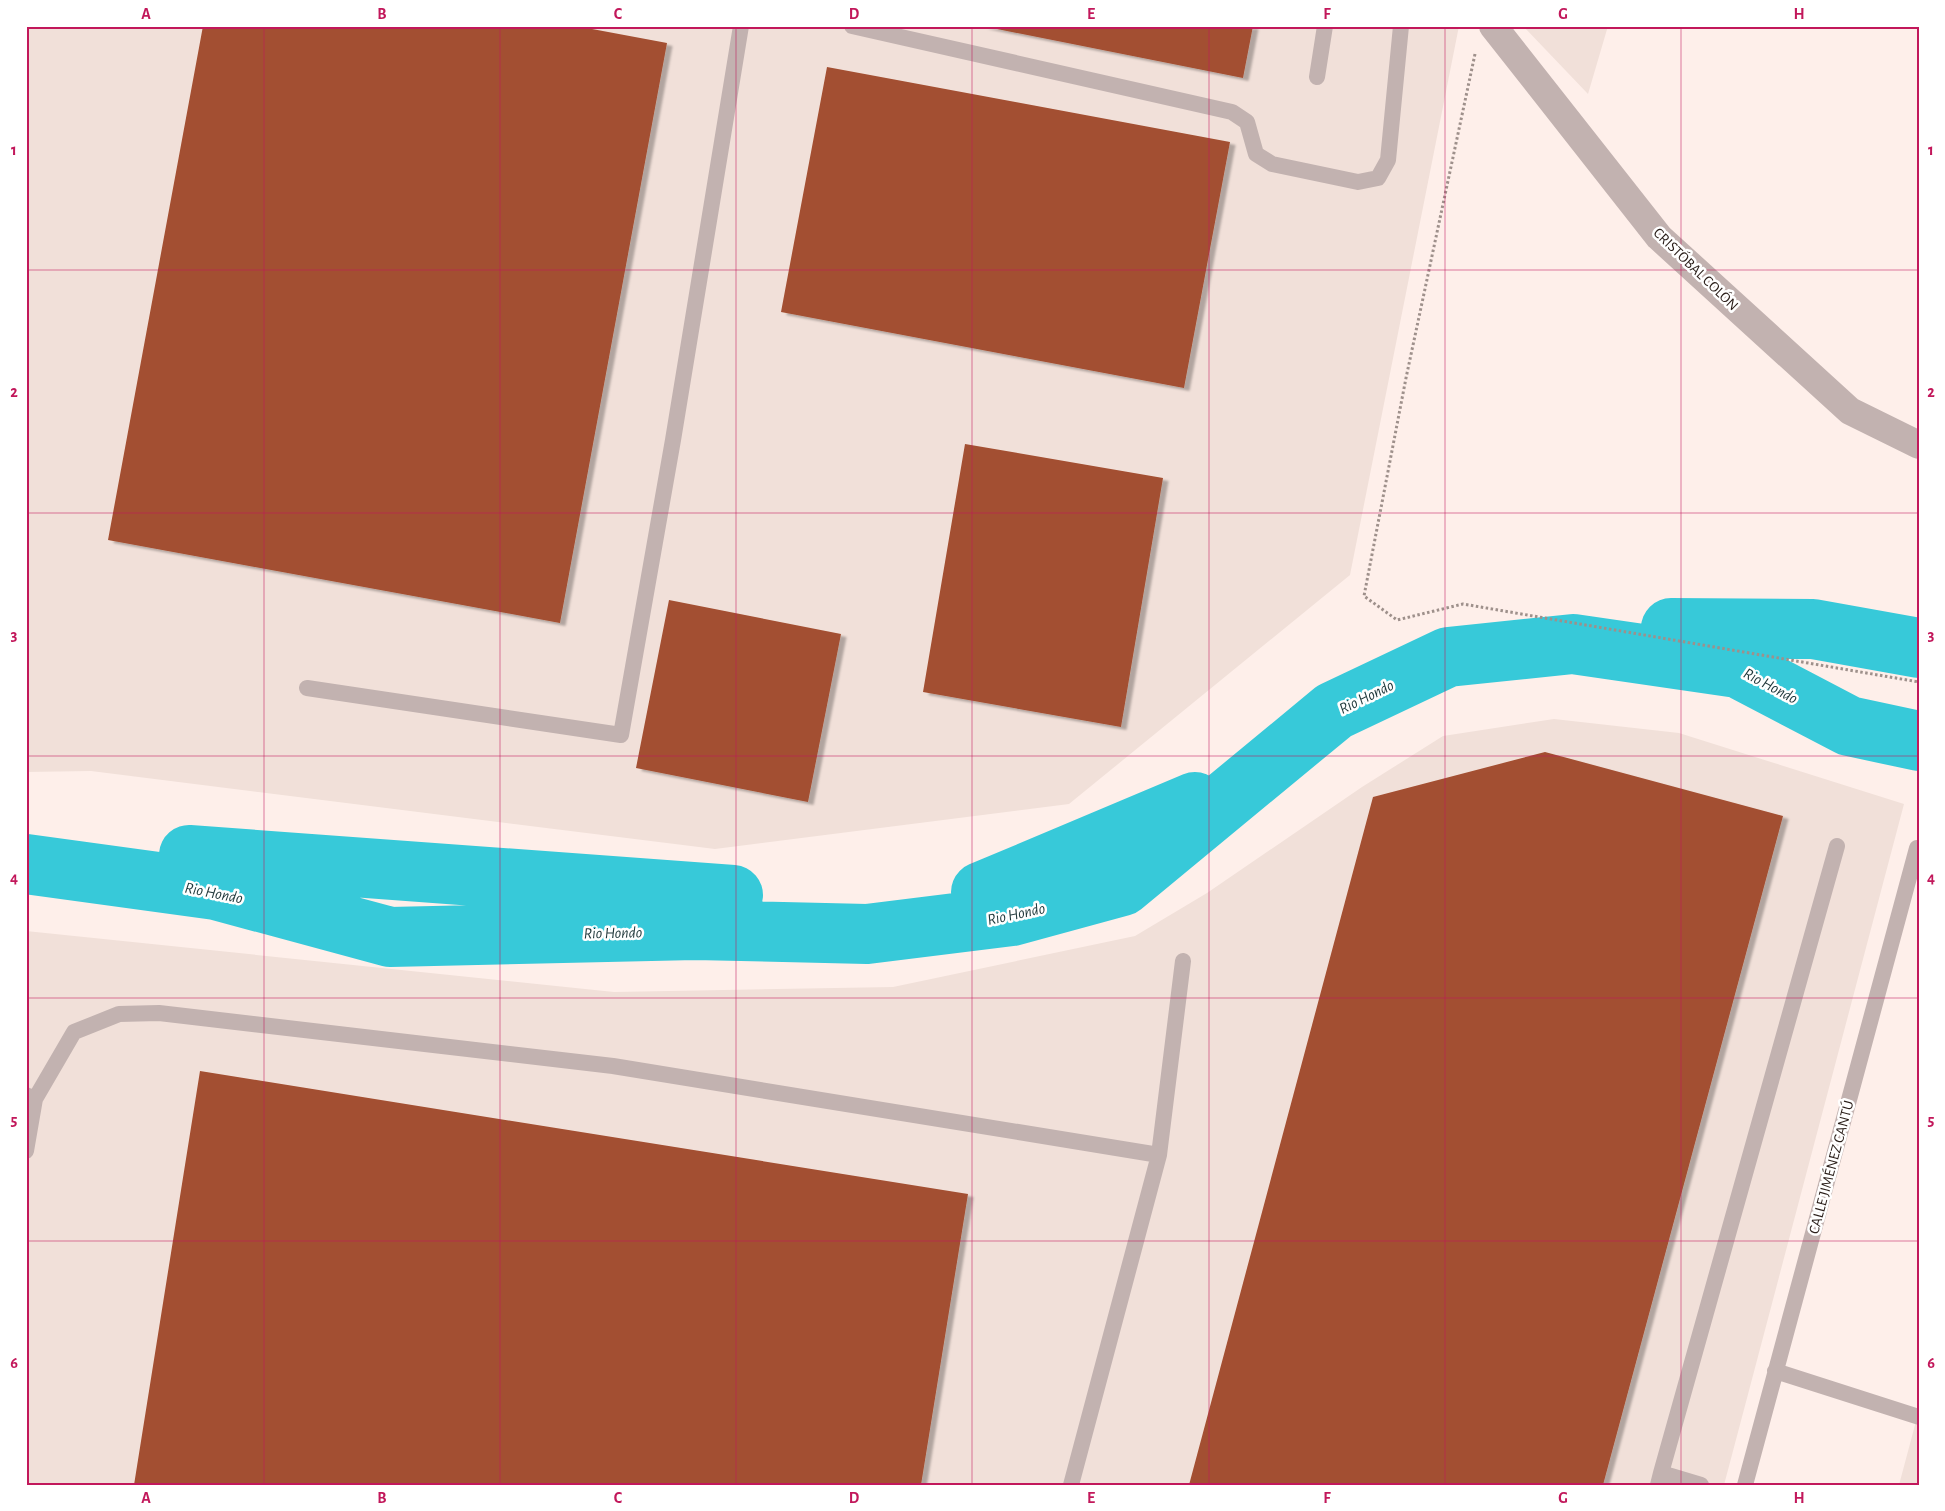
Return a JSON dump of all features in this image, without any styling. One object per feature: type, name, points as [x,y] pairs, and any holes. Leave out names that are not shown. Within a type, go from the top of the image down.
[{"type":"street","name":"CRISTÓBAL COLÓN","points":[[1485,36],[1659,237],[1850,411],[1919,445]]},
{"type":"lane","points":[[307,688],[621,735],[673,440],[741,26]]},
{"type":"lane","points":[[852,26],[1232,112],[1248,122],[1256,154],[1272,164],[1358,182],[1378,178],[1388,160],[1401,26]]},
{"type":"lane","points":[[1317,77],[1325,26]]},
{"type":"lane","points":[[1701,1485],[1659,1479],[1837,846]]},
{"type":"lane","name":"CALLE JIMÉNEZ CANTÚ","points":[[1745,1485],[1917,848]]},
{"type":"lane","points":[[1072,1485],[1159,1155],[1183,961]]},
{"type":"lane","points":[[26,1151],[30,1097],[74,1032],[120,1014],[160,1013],[613,1066],[1159,1155]]},
{"type":"lane","points":[[1776,1371],[1919,1417]]},
{"type":"path","points":[[1485,36],[1406,378],[1364,596],[1397,620],[1463,604],[1919,682]]},
{"type":"shaded area","points":[[26,26],[1459,26],[1350,575],[1069,804],[715,849],[91,771],[26,772]]},
{"type":"shaded area","points":[[1523,26],[1608,26],[1588,94]]},
{"type":"shaded area","points":[[1554,719],[1679,733],[1904,804],[1724,1485],[26,1485],[26,931],[614,992],[893,987],[1135,936],[1207,893],[1362,787],[1443,736]]},
{"type":"shaded area","points":[[1919,1410],[1919,1485],[1899,1485]]},
{"type":"building","points":[[203,26],[576,26],[667,43],[560,623],[108,540]]},
{"type":"building","points":[[982,26],[1253,26],[1243,78]]},
{"type":"building","points":[[827,67],[1230,142],[1184,388],[781,312]]},
{"type":"building","points":[[965,444],[1163,478],[1121,727],[923,692]]},
{"type":"building","points":[[669,600],[841,634],[808,802],[636,768]]},
{"type":"building","points":[[1545,752],[1783,816],[1603,1485],[1189,1485],[1373,797]]},
{"type":"building","points":[[200,1071],[968,1194],[921,1485],[134,1485]]},
{"type":"waterway","points":[[1671,628],[1813,629],[1919,648]]},
{"type":"waterway","name":"Rio Hondo","points":[[26,864],[216,890],[390,937],[695,930],[867,934],[1012,916],[1122,886],[1334,711],[1448,657],[1573,644],[1738,668],[1849,726],[1919,741]]},
{"type":"waterway","points":[[981,892],[1195,802]]},
{"type":"waterway","points":[[189,855],[733,895]]}]
